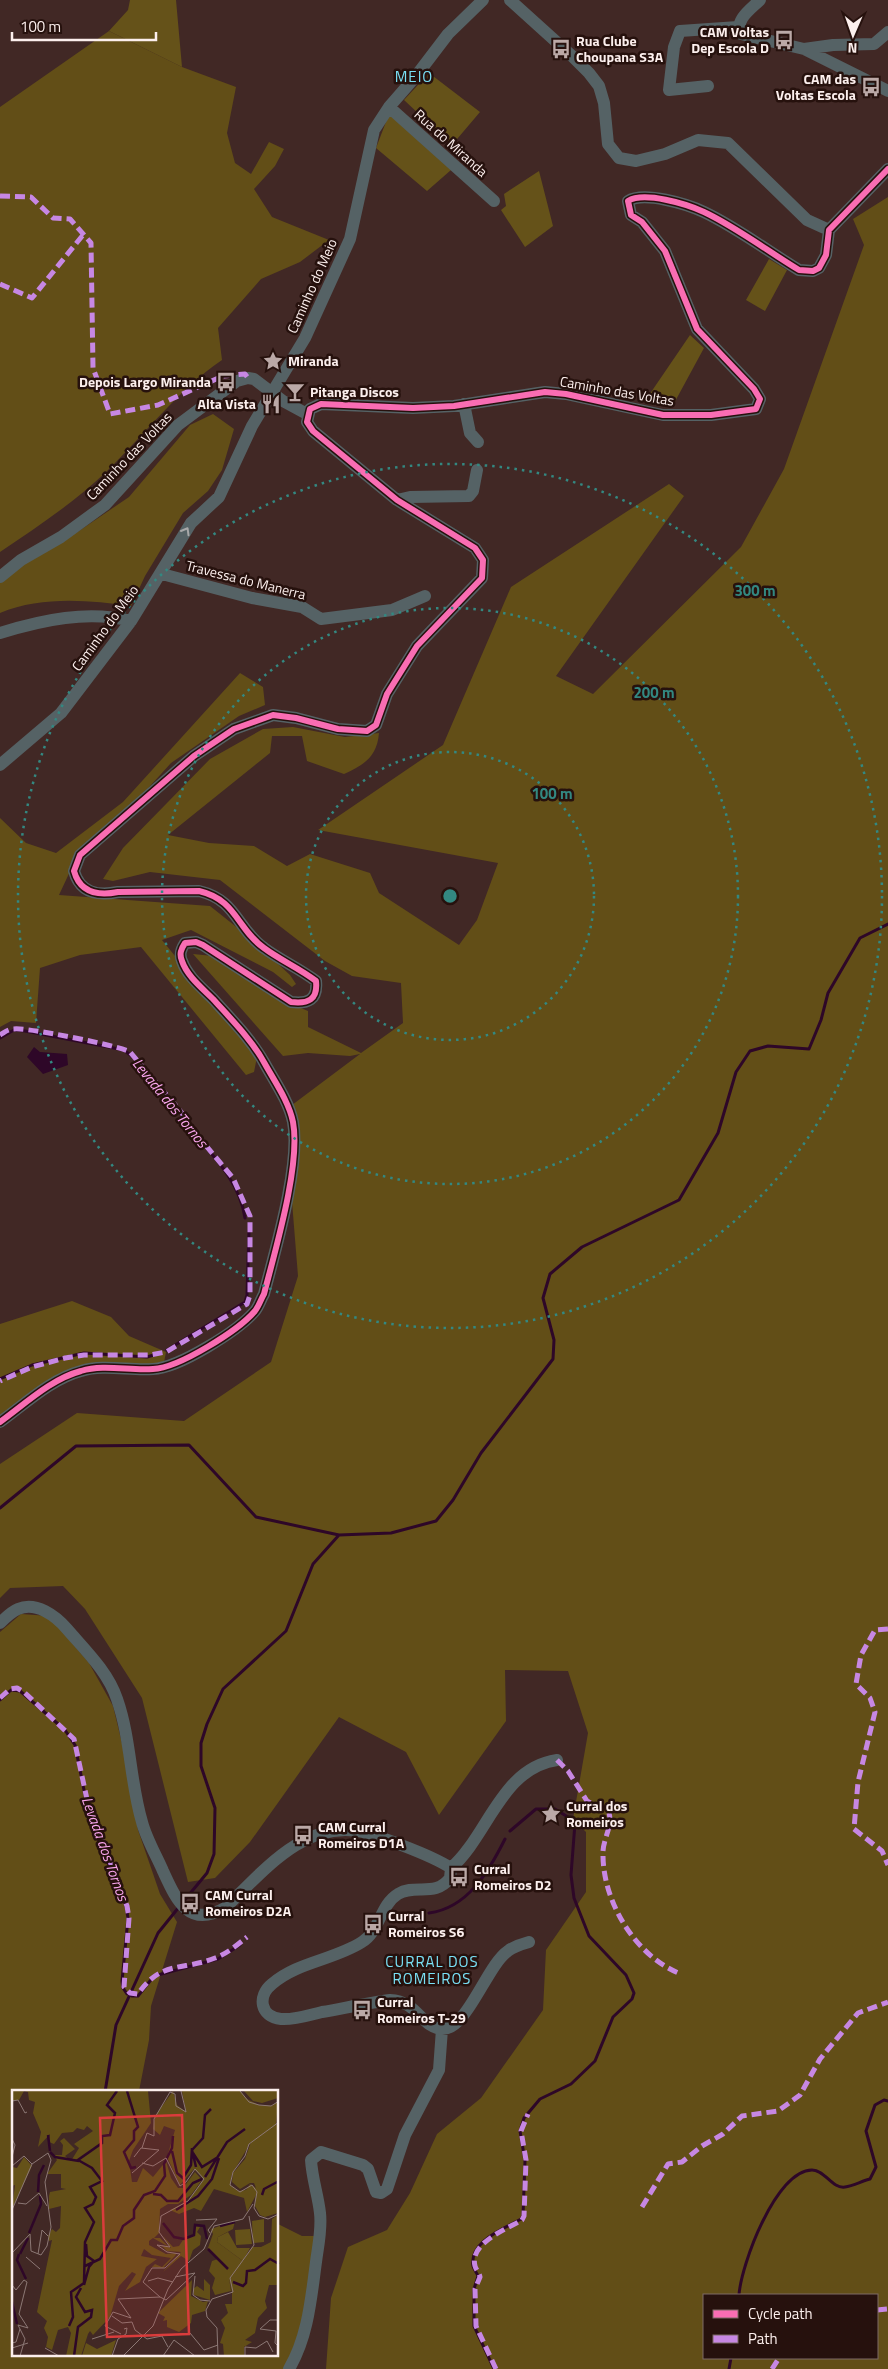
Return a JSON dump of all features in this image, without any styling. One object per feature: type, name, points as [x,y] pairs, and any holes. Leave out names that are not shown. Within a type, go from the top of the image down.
[{"type":"street","name":"Caminho do Meio","points":[[0,764],[61,712],[131,620],[162,574],[191,523],[219,497],[252,426],[306,338],[350,239],[374,130],[389,107],[416,76],[448,34],[483,0]]},
{"type":"street","points":[[510,0],[572,56],[599,86],[604,103],[608,144],[618,158],[636,162],[665,154],[698,140],[728,143],[807,220],[829,230],[888,169]]},
{"type":"street","points":[[738,27],[743,17],[760,0]]},
{"type":"street","points":[[738,27],[744,36],[804,49],[888,91]]},
{"type":"street","points":[[708,86],[669,90],[674,48],[680,31],[738,27]]},
{"type":"street","points":[[804,49],[833,45],[874,44],[888,32]]},
{"type":"street","name":"Rua do Miranda","points":[[389,107],[494,201]]},
{"type":"street","name":"Caminho das Voltas","points":[[0,577],[21,560],[60,537],[105,505],[178,425],[237,381],[248,378],[254,379],[273,394],[308,414],[314,406],[321,404],[413,408],[464,404],[545,392],[566,394],[663,415],[711,415],[756,409],[760,399],[754,389],[697,329],[665,252],[642,222],[631,215],[628,202],[634,197],[656,198],[704,212],[799,270],[813,271],[819,268],[826,255],[829,230]]},
{"type":"street","points":[[464,404],[470,433],[478,442]]},
{"type":"street","points":[[0,1422],[62,1378],[82,1370],[112,1368],[153,1369],[184,1361],[242,1324],[256,1310],[264,1294],[290,1177],[294,1138],[293,1122],[288,1108],[264,1062],[233,1021],[191,976],[182,961],[180,950],[185,943],[196,942],[203,945],[291,1002],[307,1002],[313,997],[317,990],[316,981],[301,969],[262,947],[222,900],[211,894],[199,891],[118,892],[106,895],[91,893],[82,886],[74,871],[80,855],[194,756],[234,729],[273,715],[296,718],[338,729],[367,731],[376,725],[387,694],[417,646],[482,578],[483,560],[475,548],[397,500],[312,430],[307,422],[308,414]]},
{"type":"street","points":[[397,500],[410,497],[469,496],[473,491],[477,470]]},
{"type":"street","name":"Travessa do Manerra","points":[[162,574],[252,598],[302,607],[321,619],[392,610],[425,596]]},
{"type":"street","points":[[0,633],[82,616],[115,617],[131,620]]},
{"type":"street","points":[[0,1623],[19,1608],[34,1608],[48,1612],[58,1618],[102,1669],[117,1699],[126,1729],[142,1824],[182,1906],[197,1914],[215,1913],[225,1908],[286,1851],[309,1838],[335,1831],[362,1832],[380,1837],[427,1855],[451,1868]]},
{"type":"street","points":[[529,1942],[507,1951],[496,1963],[460,2020],[452,2026],[442,2028],[431,2025],[412,2007],[400,2000],[370,2003],[292,2018],[271,2017],[263,2008],[263,1997],[271,1984],[297,1969],[361,1943],[373,1932],[388,1903],[404,1891],[439,1888],[450,1878],[451,1868],[467,1854],[505,1792],[540,1765],[557,1760]]},
{"type":"street","points":[[289,2369],[302,2342],[307,2321],[320,2230],[320,2211],[311,2173],[311,2160],[320,2152],[363,2165],[368,2169],[376,2192],[381,2193],[388,2189],[405,2135],[438,2070],[442,2028]]},
{"type":"shaded area","points":[[130,0],[176,0],[182,67],[109,31],[128,10]]},
{"type":"shaded area","points":[[109,31],[182,67],[236,87],[227,133],[235,163],[251,174],[269,142],[284,149],[275,166],[254,189],[272,217],[329,240],[300,262],[261,279],[218,328],[222,360],[176,399],[95,482],[55,514],[0,552],[0,107]]},
{"type":"shaded area","points":[[429,73],[480,112],[452,145],[404,100]]},
{"type":"shaded area","points":[[389,114],[451,170],[427,191],[376,148]]},
{"type":"shaded area","points":[[539,171],[553,226],[525,247],[501,210],[506,206],[504,194]]},
{"type":"shaded area","points":[[888,197],[888,2369],[326,2369],[331,2298],[348,2247],[387,2230],[410,2193],[437,2134],[481,2098],[543,2010],[546,1950],[586,1892],[586,1832],[573,1819],[588,1733],[568,1671],[505,1670],[506,1721],[439,1815],[406,1752],[339,1717],[250,1842],[215,1878],[188,1882],[142,1698],[85,1609],[63,1586],[10,1588],[0,1598],[0,1464],[77,1413],[184,1421],[271,1362],[298,1276],[290,1177],[288,1108],[360,1054],[350,1056],[308,1053],[283,1056],[193,954],[213,956],[270,995],[308,1011],[308,1027],[361,1053],[403,1023],[401,983],[352,976],[325,961],[220,880],[150,872],[113,881],[103,879],[123,848],[210,759],[263,729],[293,727],[345,737],[379,733],[376,748],[368,759],[344,774],[307,761],[302,736],[272,736],[270,753],[168,835],[209,843],[254,846],[287,866],[310,854],[370,873],[379,893],[459,945],[477,920],[498,863],[318,830],[443,745],[511,587],[669,484],[684,496],[556,676],[593,694],[741,547],[784,469],[864,245],[853,219]]},
{"type":"shaded area","points":[[769,259],[787,270],[765,311],[746,300]]},
{"type":"shaded area","points":[[690,335],[704,348],[672,407],[645,401]]},
{"type":"shaded area","points":[[213,414],[234,429],[222,470],[208,491],[183,513],[145,576],[131,606],[65,601],[32,604],[0,613],[0,582],[22,562],[79,531],[129,497],[190,425]]},
{"type":"shaded area","points":[[240,673],[263,687],[265,705],[239,716],[171,763],[122,817],[73,865],[59,895],[210,906],[249,937],[290,975],[296,984],[292,987],[273,972],[191,930],[162,940],[257,1057],[254,1072],[246,1075],[141,947],[80,955],[40,968],[36,1023],[11,1021],[0,1027],[0,818],[26,843],[56,853],[123,802]]},
{"type":"shaded area","points":[[34,1047],[40,1052],[67,1054],[68,1065],[43,1074],[27,1057]]},
{"type":"shaded area","points":[[72,1301],[111,1317],[129,1336],[166,1352],[163,1368],[82,1370],[0,1422],[0,1324]]},
{"type":"shaded area","points":[[21,1614],[49,1616],[89,1663],[113,1706],[128,1768],[138,1830],[160,1894],[177,1922],[151,2006],[149,2040],[139,2090],[12,2090],[12,2356],[279,2356],[279,2224],[302,2236],[316,2236],[308,2302],[289,2369],[0,2369],[0,1632]]},
{"type":"waterway","points":[[183,1902],[207,1873],[214,1854],[215,1808],[201,1766],[201,1743],[207,1724],[223,1689],[286,1631],[313,1564],[339,1535],[391,1533],[436,1521],[453,1500],[481,1453],[553,1359],[554,1340],[543,1298],[550,1274],[582,1247],[679,1200],[718,1133],[736,1072],[750,1051],[768,1046],[809,1049],[821,1020],[828,993],[860,938],[888,924]]},
{"type":"waterway","name":"Levada dos Tornos","points":[[0,1038],[14,1030],[25,1031],[124,1050],[139,1062],[181,1113],[186,1124],[222,1167],[237,1191],[245,1218]]},
{"type":"waterway","name":"Levada dos Tornos","points":[[167,1350],[245,1302],[247,1295],[249,1231]]},
{"type":"waterway","name":"Levada dos Tornos","points":[[0,1379],[32,1365],[84,1353],[147,1357],[157,1354]]},
{"type":"waterway","points":[[0,1508],[76,1446],[189,1445],[256,1517],[339,1535]]},
{"type":"waterway","name":"Levada dos Tornos","points":[[0,1700],[11,1690],[20,1691],[65,1730],[75,1745],[87,1805],[99,1841],[126,1906],[128,1918],[122,1981],[123,1988],[127,1994]]},
{"type":"waterway","name":"Levada dos Tornos","points":[[494,2369],[474,2326],[474,2289],[478,2276],[473,2266],[473,2257],[476,2250],[489,2237],[521,2219],[523,2216],[525,2161],[520,2131],[524,2118],[540,2099],[571,2084],[595,2061],[613,2017],[632,1999],[634,1993],[626,1975],[589,1936],[574,1898],[571,1875],[575,1823],[555,1809],[536,1809],[510,1831]]},
{"type":"waterway","name":"Levada dos Tornos","points":[[429,1913],[443,1910],[466,1896],[484,1875],[505,1839]]},
{"type":"waterway","name":"Levada dos Tornos","points":[[105,2090],[116,2025],[158,1933],[179,1907]]},
{"type":"waterway","name":"Levada dos Tornos","points":[[132,1996],[138,1996],[154,1976],[218,1959],[240,1945]]},
{"type":"waterway","points":[[739,2294],[741,2281],[753,2242],[763,2221],[786,2185],[799,2174],[812,2170],[821,2173],[840,2187],[870,2179],[876,2167],[866,2131],[875,2105],[884,2100],[888,2101]]},
{"type":"waterway","points":[[729,2369],[731,2359]]},
{"type":"marked path","points":[[0,196],[31,197],[53,218],[70,219],[91,243],[93,368],[110,414],[158,405],[223,376],[245,374],[248,378]]},
{"type":"marked path","points":[[0,284],[32,298],[83,235]]},
{"type":"marked path","points":[[0,1035],[12,1029],[22,1029],[93,1042],[130,1052],[182,1113],[187,1123],[233,1178],[250,1216],[250,1295],[247,1304],[166,1352],[150,1355],[84,1355],[65,1358],[32,1367],[0,1381]]},
{"type":"marked path","points":[[888,1629],[875,1630],[861,1655],[856,1684],[870,1698],[875,1712],[858,1782],[854,1829],[882,1851],[888,1865]]},
{"type":"marked path","points":[[0,1698],[10,1689],[17,1688],[24,1692],[74,1739],[88,1804],[127,1906],[129,1918],[124,1987],[130,1993],[138,1994],[147,1983],[164,1971],[203,1962],[219,1956],[232,1949],[247,1937]]},
{"type":"marked path","points":[[557,1760],[568,1771],[587,1801],[609,1813],[610,1823],[603,1849],[605,1873],[609,1891],[625,1926],[650,1955],[665,1966],[681,1974]]},
{"type":"marked path","points":[[642,2207],[668,2164],[682,2162],[702,2146],[723,2134],[742,2116],[778,2111],[800,2095],[820,2059],[858,2013],[888,2002]]},
{"type":"marked path","points":[[496,2369],[476,2326],[475,2289],[480,2277],[475,2266],[475,2258],[483,2244],[499,2232],[522,2220],[524,2216],[526,2160],[521,2131],[528,2114]]},
{"type":"marked path","points":[[878,2310],[888,2309]]},
{"type":"marked path","points":[[772,2369],[778,2359]]},
{"type":"cycle path","points":[[0,1422],[49,1386],[81,1371],[99,1368],[153,1369],[178,1362],[208,1347],[236,1328],[256,1309],[264,1294],[286,1208],[295,1140],[293,1122],[285,1100],[260,1055],[248,1038],[191,977],[184,966],[181,956],[182,947],[185,943],[196,942],[203,945],[291,1002],[302,1002],[311,999],[315,993],[316,981],[264,948],[247,932],[229,908],[212,895],[199,891],[97,893],[85,888],[74,871],[80,855],[194,756],[234,729],[273,715],[296,718],[338,729],[367,731],[376,725],[387,694],[417,646],[482,578],[483,560],[475,548],[397,500],[313,431],[307,422],[310,409],[321,404],[413,408],[454,406],[545,392],[566,394],[663,415],[711,415],[756,409],[760,399],[754,389],[697,329],[665,251],[642,222],[631,215],[628,201],[635,198],[655,198],[677,202],[697,209],[728,225],[799,270],[813,271],[819,268],[826,255],[829,230],[888,169]]},
{"type":"place","name":"CAM Voltas Dep Escola D","points":[[784,40]]},
{"type":"place","name":"Rua Clube Choupana S3A","points":[[561,49]]},
{"type":"place","name":"CAM das Voltas Escola","points":[[871,87]]},
{"type":"place","name":"Miranda","points":[[273,361]]},
{"type":"place","name":"Depois Largo Miranda","points":[[226,382]]},
{"type":"place","name":"Pitanga Discos","points":[[295,392]]},
{"type":"place","name":"Alta Vista","points":[[271,404]]},
{"type":"place","name":"Curral dos Romeiros","points":[[551,1814]]},
{"type":"place","name":"CAM Curral Romeiros D1A","points":[[303,1835]]},
{"type":"place","name":"Curral Romeiros D2","points":[[459,1877]]},
{"type":"place","name":"CAM Curral Romeiros D2A","points":[[190,1903]]},
{"type":"place","name":"Curral Romeiros S6","points":[[373,1924]]},
{"type":"place","name":"Curral Romeiros T-29","points":[[362,2010]]},
{"type":"district","name":"MEIO","points":[[414,77]]},
{"type":"district","name":"CURRAL DOS ROMEIROS","points":[[432,1970]]}]
